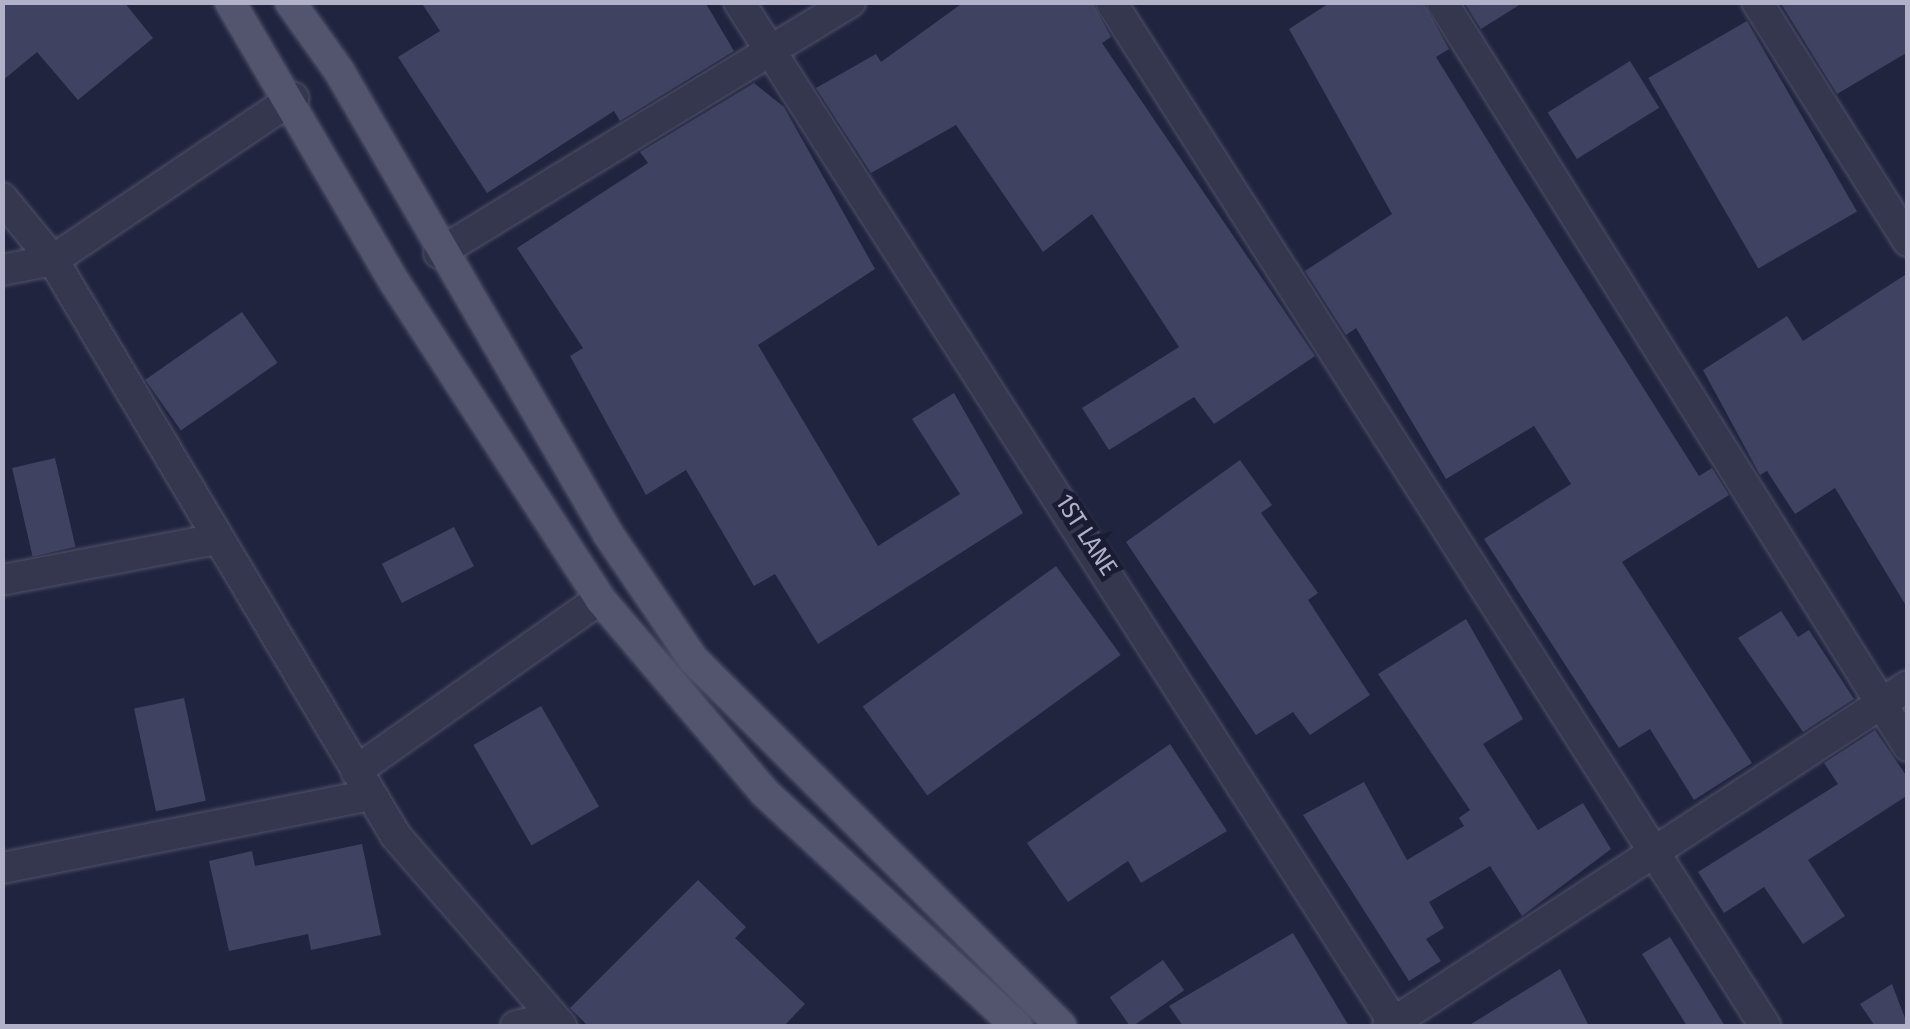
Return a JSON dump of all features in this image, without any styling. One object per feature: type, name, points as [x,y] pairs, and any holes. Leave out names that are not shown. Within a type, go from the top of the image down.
[{"type":"main road","points":[[230,2],[293,98],[365,228],[600,599],[744,770],[1018,1026]]},
{"type":"main road","points":[[290,2],[339,71],[404,194],[619,550],[694,659],[773,747],[1061,1026]]},
{"type":"main road","points":[[744,770],[773,747]]},
{"type":"street","name":"1ST LANE","points":[[739,2],[1393,1025]]},
{"type":"street","points":[[440,254],[850,2]]},
{"type":"street","points":[[1111,2],[1765,1026]]},
{"type":"street","points":[[1442,2],[1908,746]]},
{"type":"street","points":[[1757,2],[1908,242]]},
{"type":"street","points":[[2,270],[53,260],[293,98]]},
{"type":"street","points":[[2,198],[53,260],[363,783],[556,1022]]},
{"type":"street","points":[[2,580],[216,539]]},
{"type":"street","points":[[2,868],[363,783],[600,599]]},
{"type":"street","points":[[1393,1025],[1656,858],[1908,686]]},
{"type":"street","points":[[516,1026],[556,1022]]},
{"type":"building","points":[[2,2],[124,2],[153,38],[78,100],[37,52],[2,81]]},
{"type":"building","points":[[421,2],[705,2],[734,51],[620,121],[614,111],[487,193],[398,57],[440,31]]},
{"type":"building","points":[[964,2],[1092,2],[1111,37],[1102,43],[1315,356],[1214,424],[1194,397],[1109,450],[1082,408],[1179,347],[1092,214],[1043,252],[956,125],[871,173],[816,88],[876,54],[881,62]]},
{"type":"building","points":[[1331,2],[1423,2],[1449,49],[1436,57],[1517,188],[1699,476],[1712,468],[1729,495],[1622,562],[1752,763],[1694,800],[1650,729],[1619,748],[1484,539],[1571,484],[1534,426],[1446,479],[1356,328],[1346,335],[1305,271],[1392,214],[1289,29]]},
{"type":"building","points":[[1464,2],[1524,2],[1481,29]]},
{"type":"building","points":[[1780,2],[1908,2],[1908,52],[1837,94]]},
{"type":"building","points":[[1747,21],[1857,212],[1758,269],[1648,78]]},
{"type":"building","points":[[1630,61],[1659,108],[1577,159],[1548,112]]},
{"type":"building","points":[[754,83],[784,107],[875,269],[758,345],[878,546],[960,494],[912,419],[954,393],[1023,513],[818,644],[775,574],[754,586],[686,470],[646,495],[570,356],[583,348],[517,248],[648,163],[640,152]]},
{"type":"building","points":[[1908,273],[1908,609],[1835,488],[1795,514],[1767,471],[1760,475],[1703,370],[1787,316],[1803,341]]},
{"type":"building","points":[[242,312],[278,363],[181,430],[145,380]]},
{"type":"building","points":[[55,458],[75,547],[33,557],[12,468]]},
{"type":"building","points":[[1240,460],[1272,505],[1261,513],[1318,593],[1308,600],[1370,695],[1310,735],[1293,712],[1256,735],[1126,542]]},
{"type":"building","points":[[454,527],[474,566],[402,603],[382,564]]},
{"type":"building","points":[[1056,566],[1121,655],[927,795],[863,706]]},
{"type":"building","points":[[1781,611],[1798,637],[1809,630],[1854,699],[1803,732],[1738,638]]},
{"type":"building","points":[[1466,619],[1523,719],[1483,744],[1538,830],[1583,803],[1611,849],[1522,916],[1490,866],[1429,902],[1444,928],[1426,939],[1441,961],[1409,981],[1303,815],[1364,782],[1407,860],[1464,826],[1459,818],[1470,810],[1378,674]]},
{"type":"building","points":[[184,698],[206,801],[156,811],[134,709]]},
{"type":"building","points":[[541,706],[599,806],[531,845],[473,745]]},
{"type":"building","points":[[1875,730],[1908,778],[1908,795],[1808,860],[1845,916],[1803,944],[1764,887],[1724,913],[1698,872],[1838,784],[1824,763]]},
{"type":"building","points":[[1170,744],[1227,831],[1141,883],[1128,861],[1068,902],[1027,843]]},
{"type":"building","points":[[362,844],[381,935],[311,950],[308,934],[229,951],[209,861],[252,851],[255,866]]},
{"type":"building","points":[[698,880],[746,927],[735,938],[805,1004],[784,1026],[588,1026],[570,1008]]},
{"type":"building","points":[[1293,933],[1349,1026],[1183,1026],[1169,1006]]},
{"type":"building","points":[[1670,937],[1725,1026],[1687,1026],[1642,954]]},
{"type":"building","points":[[1163,960],[1184,990],[1133,1026],[1110,997]]},
{"type":"building","points":[[1560,969],[1589,1026],[1468,1026]]},
{"type":"building","points":[[1892,984],[1908,1026],[1875,1026],[1860,1004]]}]
